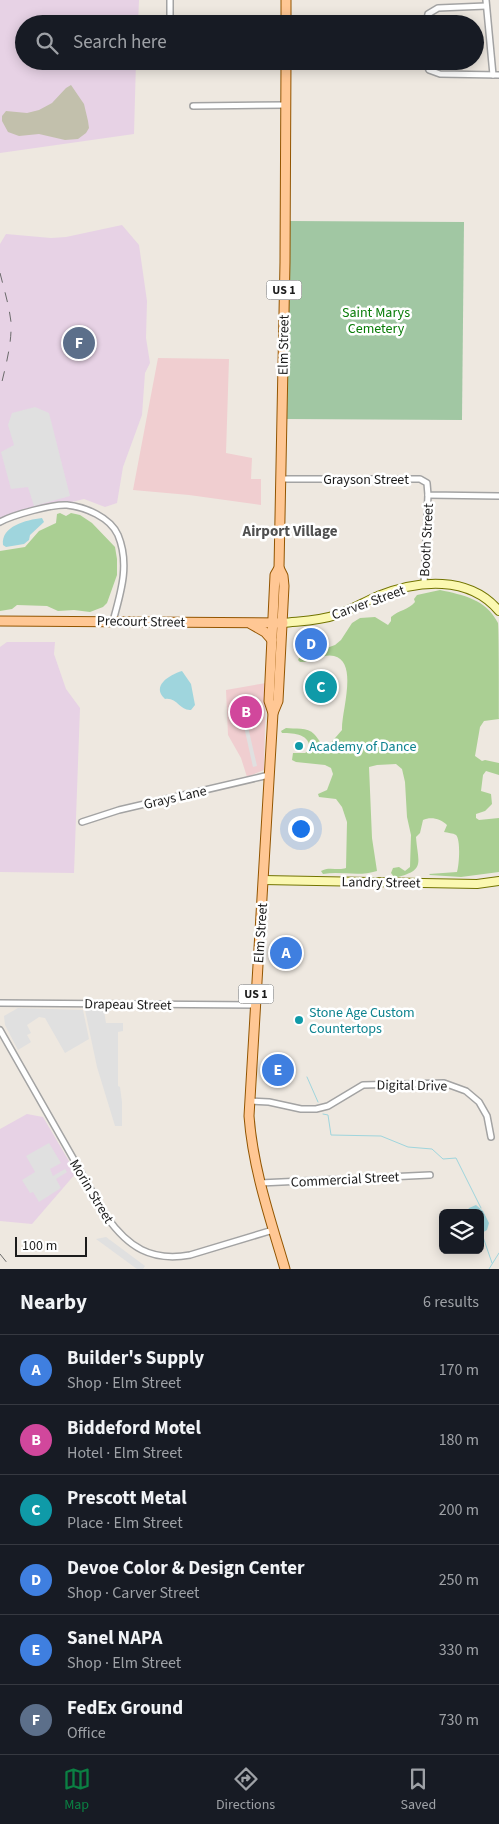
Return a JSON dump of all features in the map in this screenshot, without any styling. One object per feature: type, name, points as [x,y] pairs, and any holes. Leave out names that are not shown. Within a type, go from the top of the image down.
[{"type":"main road","points":[[286,0],[286,15]]},
{"type":"main road","name":"Elm Street","points":[[285,1269],[259,1183],[251,1142],[250,1100],[273,712],[278,701],[278,622],[275,575],[279,568],[281,478],[286,70]]},
{"type":"main road","name":"Precourt Street","points":[[0,620],[278,622]]},
{"type":"main road","points":[[247,622],[262,629],[272,640]]},
{"type":"main road","name":"Elm Street","points":[[273,712],[269,701],[272,640],[278,622]]},
{"type":"street","points":[[170,0],[170,15]]},
{"type":"street","points":[[428,15],[434,9],[486,3],[492,75]]},
{"type":"street","points":[[429,70],[440,74],[499,75]]},
{"type":"street","points":[[193,106],[286,105]]},
{"type":"street","name":"Grayson Street","points":[[281,478],[420,479],[427,483],[428,495],[499,496]]},
{"type":"street","name":"Booth Street","points":[[424,585],[428,495]]},
{"type":"street","points":[[0,522],[50,506],[64,505],[73,506],[107,520],[118,536],[124,565],[123,586],[113,621]]},
{"type":"street","points":[[424,585],[452,584],[467,588],[483,596],[499,611]]},
{"type":"street","name":"Carver Street","points":[[278,622],[309,621],[331,617],[394,591],[424,585]]},
{"type":"street","name":"Grays Lane","points":[[82,822],[119,810],[269,775]]},
{"type":"street","name":"Landry Street","points":[[263,880],[477,884],[499,881]]},
{"type":"street","name":"Drapeau Street","points":[[0,1003],[255,1005]]},
{"type":"street","name":"Morin Street","points":[[0,1030],[106,1216],[130,1242],[150,1254],[160,1257],[176,1257],[190,1255],[273,1230]]},
{"type":"street","name":"Digital Drive","points":[[250,1100],[277,1103],[301,1109],[316,1109],[336,1101],[363,1085],[444,1083],[461,1088],[479,1102],[487,1116],[491,1136]]},
{"type":"street","name":"Commercial Street","points":[[259,1183],[430,1175]]},
{"type":"shaded area","points":[[0,0],[139,0],[138,15],[15,15],[15,70],[136,70],[134,134],[0,153]]},
{"type":"shaded area","points":[[71,85],[84,104],[89,128],[78,139],[65,140],[39,134],[19,136],[8,132],[2,121],[2,116],[6,111],[27,113],[39,110],[52,103]]},
{"type":"shaded area","points":[[122,225],[139,245],[147,301],[146,338],[150,363],[145,373],[142,415],[123,467],[117,503],[105,507],[84,499],[61,502],[0,518],[0,244],[6,234],[51,238],[66,237]]},
{"type":"shaded area","points":[[158,358],[229,359],[226,453],[252,458],[251,479],[261,479],[261,505],[189,495],[133,490]]},
{"type":"shaded area","points":[[35,407],[49,413],[70,496],[34,506],[28,487],[11,489],[1,452],[14,445],[8,425],[12,413]]},
{"type":"shaded area","points":[[7,642],[55,642],[54,654],[66,689],[80,708],[74,873],[0,872],[0,647]]},
{"type":"shaded area","points":[[266,683],[264,770],[247,777],[241,758],[228,735],[226,690]]},
{"type":"shaded area","points":[[244,700],[257,766],[253,767],[240,701]]},
{"type":"shaded area","points":[[18,1008],[83,1010],[89,1039],[65,1053],[45,1018],[39,1017],[27,1025],[31,1033],[27,1035],[31,1042],[18,1050],[5,1025],[4,1016]]},
{"type":"shaded area","points":[[85,1010],[104,1010],[106,1023],[123,1023],[123,1031],[118,1032],[118,1086],[120,1087],[122,1102],[122,1126],[115,1126],[97,1067]]},
{"type":"shaded area","points":[[27,1114],[43,1117],[76,1173],[32,1224],[0,1221],[0,1129]]},
{"type":"shaded area","points":[[49,1143],[61,1163],[50,1169],[53,1176],[65,1169],[67,1172],[56,1179],[61,1188],[39,1202],[33,1192],[30,1193],[22,1180],[35,1172],[26,1156]]},
{"type":"shaded area","points":[[106,1237],[145,1266],[143,1269],[137,1269],[96,1239]]},
{"type":"green space","name":"Saint Marys Cemetery","points":[[289,221],[464,222],[462,420],[287,419]]},
{"type":"green space","points":[[60,513],[66,516],[71,513],[80,515],[92,523],[115,547],[117,575],[107,603],[103,607],[90,612],[58,611],[47,606],[17,605],[12,609],[0,611],[0,551],[25,547],[39,531],[56,523],[57,514]]},
{"type":"green space","points":[[440,590],[473,599],[487,608],[498,623],[499,719],[484,721],[480,727],[475,756],[482,761],[499,763],[499,775],[486,771],[483,775],[481,791],[491,794],[492,804],[485,811],[476,814],[476,818],[479,820],[499,818],[499,872],[461,877],[430,875],[457,872],[459,842],[456,835],[444,832],[447,825],[442,821],[429,818],[423,820],[420,833],[416,837],[418,865],[416,869],[395,878],[391,873],[393,868],[399,867],[405,871],[410,867],[411,835],[407,817],[405,782],[402,769],[396,764],[369,767],[372,838],[377,871],[364,874],[323,874],[321,871],[324,870],[346,868],[347,822],[342,807],[336,799],[319,797],[318,794],[327,790],[333,774],[331,768],[325,765],[292,760],[293,753],[305,753],[310,750],[309,745],[305,738],[301,736],[292,733],[282,733],[281,731],[286,728],[308,730],[325,746],[329,745],[342,730],[347,689],[346,668],[341,660],[330,655],[304,662],[298,660],[335,645],[341,640],[352,623],[360,618],[375,617],[388,625],[391,617],[415,602],[414,599],[417,595]]},
{"type":"water","points":[[42,518],[44,522],[30,535],[29,540],[24,544],[6,547],[3,545],[3,538],[10,529],[22,522]]},
{"type":"water","points":[[182,671],[191,684],[195,705],[191,710],[187,710],[173,700],[165,699],[160,690],[161,685],[167,678]]},
{"type":"water","points":[[476,1205],[481,1209],[468,1209]]},
{"type":"water","points":[[484,1213],[489,1223],[487,1230],[484,1232]]},
{"type":"waterway","points":[[307,1077],[318,1102]]},
{"type":"waterway","points":[[323,1114],[328,1115],[331,1135],[381,1136],[408,1147],[432,1149],[443,1159],[456,1158],[481,1208]]},
{"type":"waterway","points":[[484,1240],[492,1263]]},
{"type":"waterway","points":[[489,1269],[499,1253]]},
{"type":"railway","points":[[0,273],[11,322],[8,356],[0,390]]},
{"type":"railway","points":[[0,1254],[12,1269]]},
{"type":"place","name":"FedEx Ground","points":[[79,343]]},
{"type":"place","name":"Devoe Color & Design Center","points":[[311,644]]},
{"type":"place","name":"Prescott Metal","points":[[321,687]]},
{"type":"place","name":"Biddeford Motel","points":[[246,712]]},
{"type":"place","name":"Academy of Dance","points":[[299,746]]},
{"type":"place","name":"Builder's Supply","points":[[286,953]]},
{"type":"place","name":"Stone Age Custom Countertops","points":[[299,1020]]},
{"type":"place","name":"Sanel NAPA","points":[[278,1070]]},
{"type":"district","name":"Airport Village","points":[[290,531]]}]
